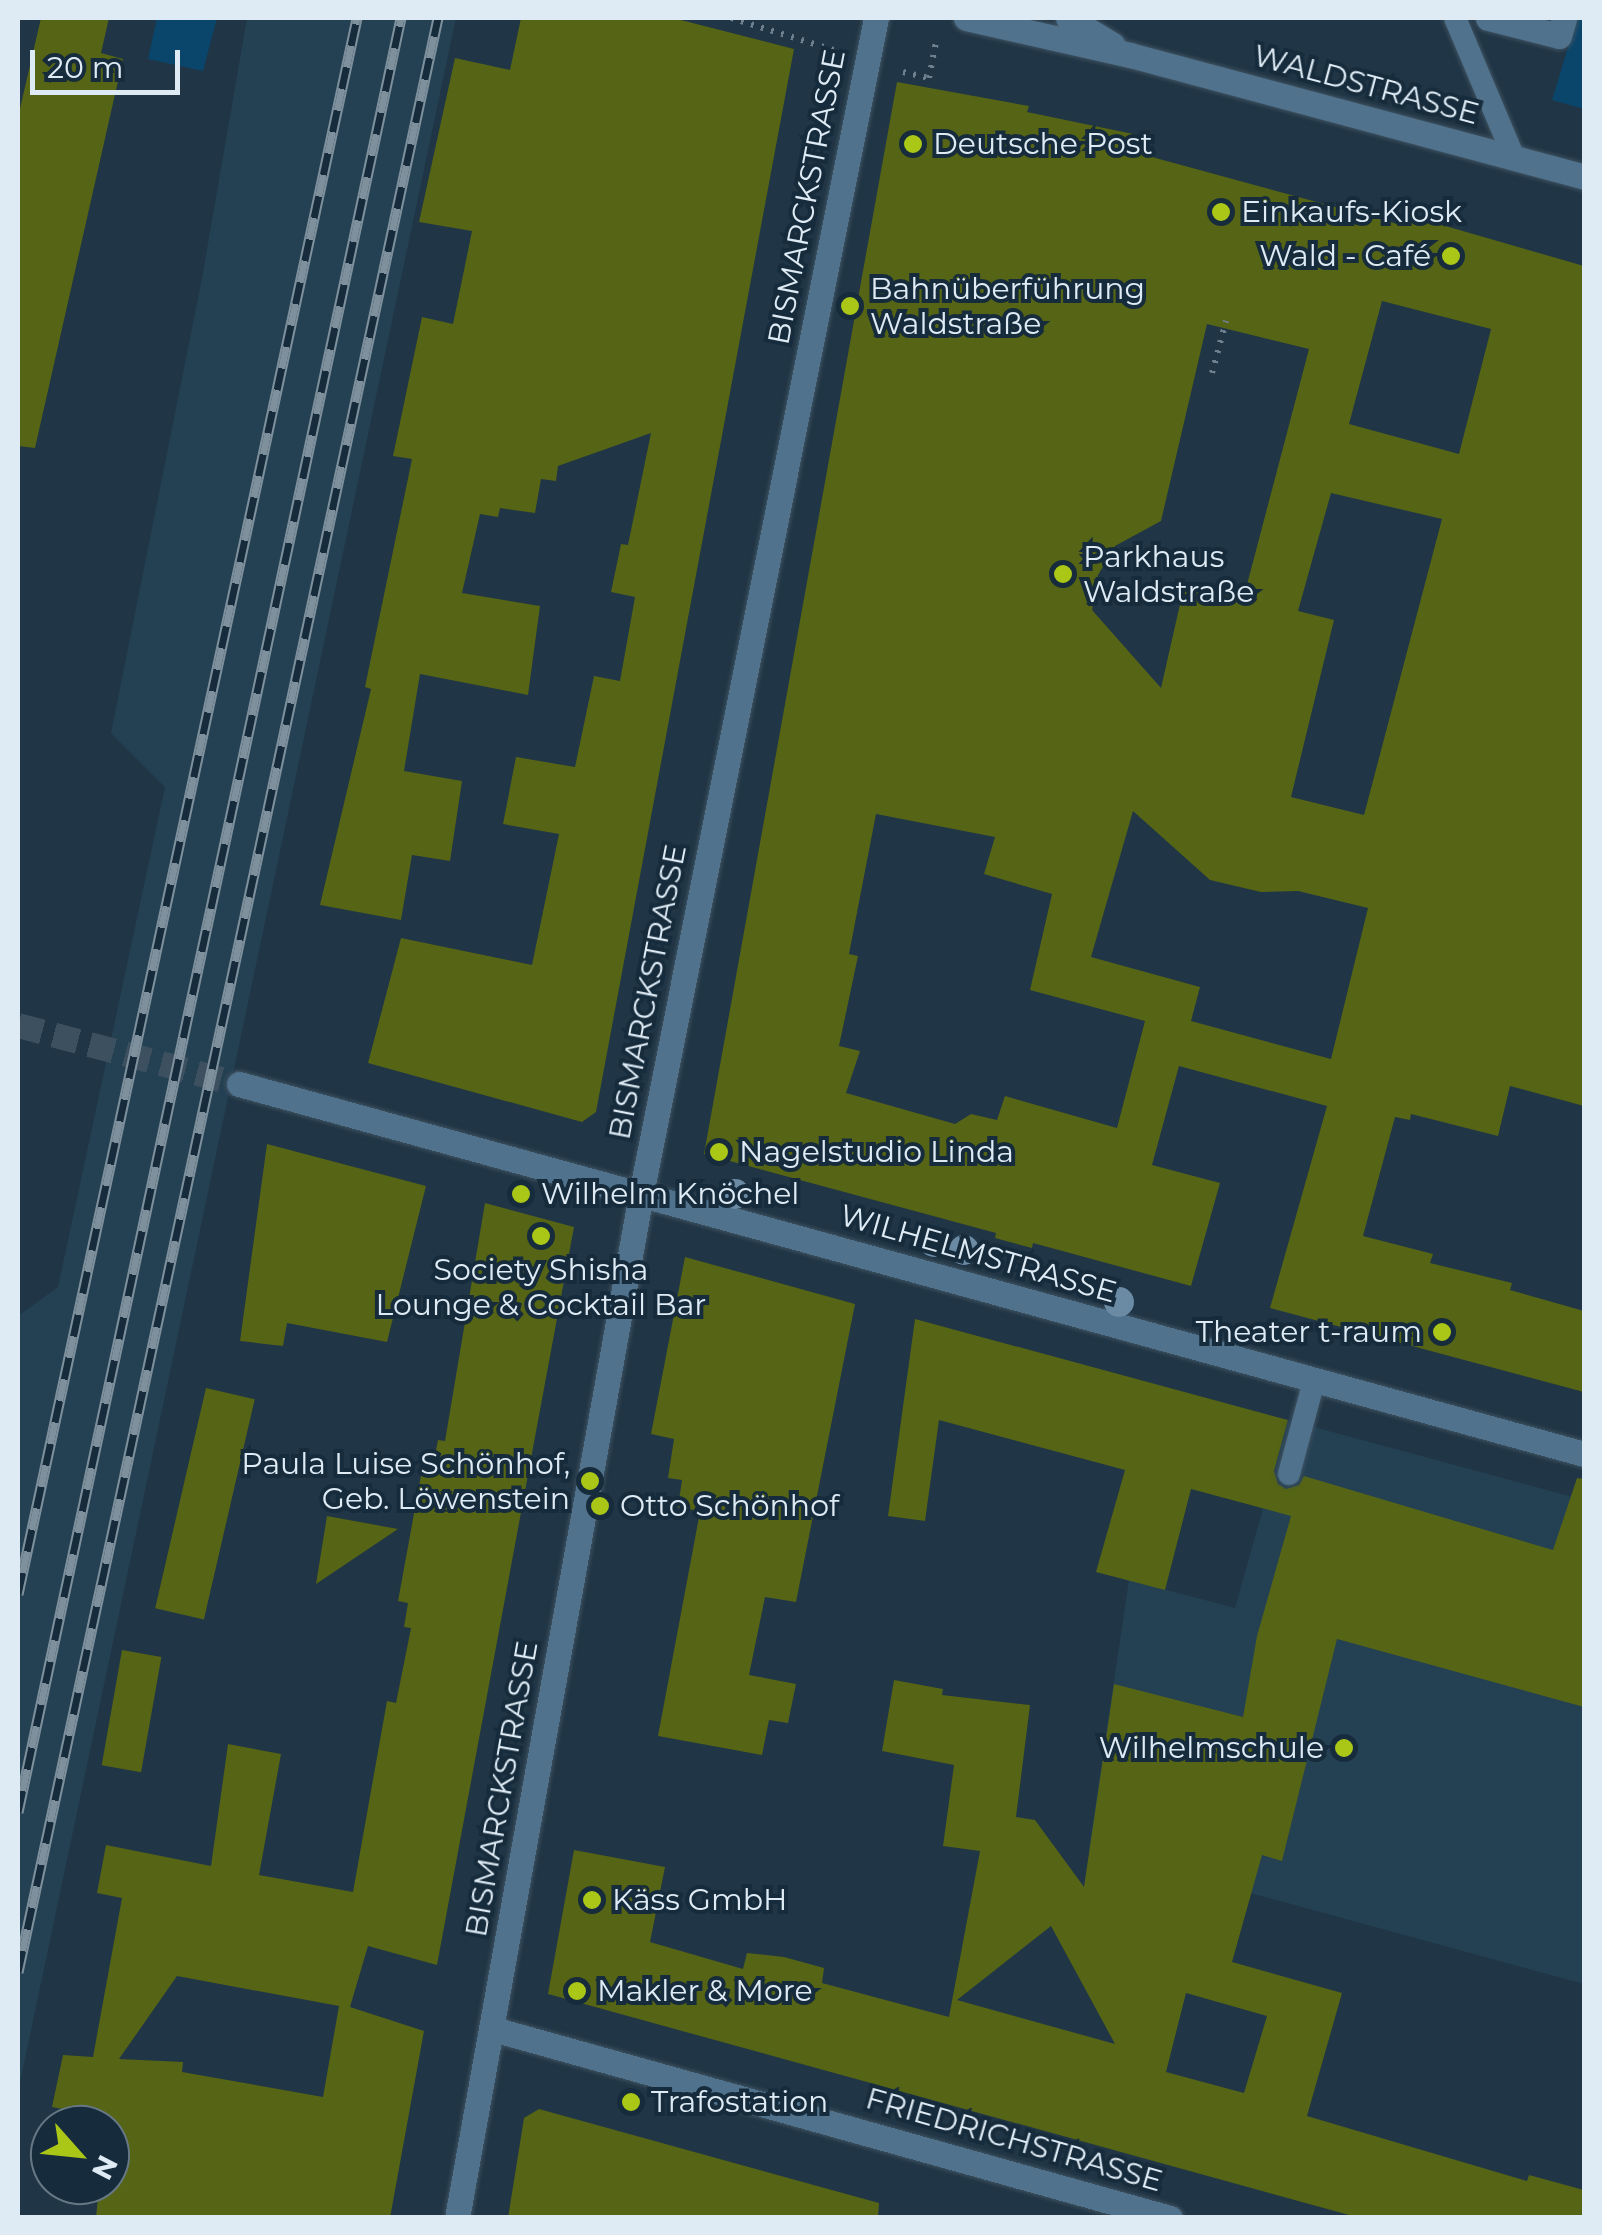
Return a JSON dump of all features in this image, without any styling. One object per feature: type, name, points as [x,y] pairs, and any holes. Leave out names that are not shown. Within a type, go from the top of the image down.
[{"type":"street","name":"BISMARCKSTRASSE","points":[[457,2218],[641,1194],[876,18]]},
{"type":"street","name":"WALDSTRASSE","points":[[966,18],[1130,56],[1584,178]]},
{"type":"street","name":"WALDSTRASSE","points":[[1068,18],[1130,56]]},
{"type":"street","points":[[1488,18],[1559,36],[1564,18]]},
{"type":"street","name":"WILHELMSTRASSE","points":[[238,1084],[1584,1454]]},
{"type":"street","name":"FRIEDRICHSTRASSE","points":[[493,2029],[1170,2218]]},
{"type":"lane","points":[[1455,18],[1514,158]]},
{"type":"lane","points":[[1288,1474],[1314,1381]]},
{"type":"path","points":[[1212,373],[1226,321]]},
{"type":"shaded area","points":[[157,18],[217,18],[203,71],[148,59]]},
{"type":"shaded area","points":[[247,18],[456,18],[18,2092],[18,1316],[58,1287],[165,787],[111,733],[202,278]]},
{"type":"shaded area","points":[[1577,18],[1584,18],[1584,109],[1552,100]]},
{"type":"shaded area","name":"Wilhelmschule","points":[[1288,1420],[1584,1500],[1584,1984],[1089,1849],[1129,1580],[1235,1608]]},
{"type":"building","points":[[41,18],[109,18],[101,53],[123,59],[35,448],[18,446],[18,117]]},
{"type":"building","points":[[521,18],[673,18],[794,49],[596,1112],[582,1122],[368,1063],[401,938],[532,965],[559,834],[503,824],[516,757],[575,767],[594,676],[620,681],[635,597],[611,592],[621,544],[628,545],[651,433],[558,466],[556,481],[541,479],[535,513],[500,508],[498,517],[480,514],[462,593],[540,606],[528,695],[420,674],[404,771],[462,781],[450,861],[412,855],[401,920],[320,905],[371,689],[365,687],[412,459],[393,456],[422,317],[453,324],[472,231],[419,222],[455,58],[510,70]]},
{"type":"building","points":[[897,82],[1029,106],[1027,112],[1143,136],[1141,154],[1401,225],[1404,214],[1584,266],[1584,1106],[1510,1086],[1498,1136],[1411,1114],[1410,1120],[1395,1117],[1363,1236],[1433,1254],[1430,1263],[1512,1283],[1510,1290],[1584,1311],[1584,1392],[1270,1308],[1327,1106],[1179,1066],[1152,1165],[1220,1183],[1191,1286],[1033,1243],[1032,1248],[995,1238],[996,1233],[704,1154]],"holes":[[[1382,301],[1491,329],[1459,454],[1349,424]],[[1207,324],[1309,349],[1244,596],[1185,582],[1161,688],[1092,610],[1098,575],[1115,546],[1161,521]],[[1331,493],[1442,519],[1364,815],[1291,797],[1334,620],[1298,611]],[[1133,811],[1210,880],[1261,892],[1298,891],[1368,908],[1331,1059],[1191,1021],[1200,987],[1091,957]],[[876,814],[995,837],[984,874],[1052,894],[1030,990],[1145,1021],[1117,1128],[1005,1096],[997,1120],[971,1114],[955,1124],[846,1093],[860,1051],[839,1046],[858,956],[849,954]]]},
{"type":"building","points":[[267,1144],[426,1186],[387,1342],[287,1323],[283,1346],[240,1341]]},
{"type":"building","points":[[485,1203],[574,1227],[437,1965],[368,1946],[350,2007],[424,2031],[390,2218],[96,2218],[97,2205],[130,2205],[130,2105],[52,2105],[63,2055],[93,2057],[122,1898],[97,1893],[106,1845],[211,1866],[228,1744],[281,1754],[259,1875],[353,1892],[387,1701],[396,1703],[411,1628],[404,1627],[408,1603],[398,1601],[422,1470],[432,1471],[438,1440],[445,1441]],"holes":[[[177,1976],[339,2006],[323,2097],[182,2072],[183,2062],[119,2059]]]},
{"type":"building","points":[[685,1257],[855,1304],[796,1602],[765,1597],[749,1675],[796,1684],[788,1723],[769,1720],[762,1755],[658,1736],[699,1517],[693,1515],[694,1510],[678,1507],[682,1480],[668,1478],[674,1439],[651,1434]]},
{"type":"building","points":[[915,1319],[1288,1420],[1274,1471],[1278,1484],[1286,1489],[1299,1485],[1304,1476],[1553,1550],[1577,1478],[1584,1479],[1584,1707],[1337,1639],[1282,1861],[1262,1855],[1232,1962],[1342,1993],[1307,2116],[1527,2181],[1529,2175],[1584,2190],[1584,2218],[1360,2218],[548,1994],[574,1850],[665,1867],[650,1942],[743,1969],[747,1953],[784,1957],[824,1968],[822,1983],[949,2017],[980,1851],[943,1846],[954,1765],[882,1751],[894,1680],[943,1689],[942,1695],[1030,1705],[1016,1817],[1035,1820],[1084,1887],[1114,1684],[1243,1717],[1257,1636],[1291,1516],[1191,1489],[1165,1590],[1096,1572],[1125,1470],[939,1420],[925,1521],[888,1516]],"holes":[[[1051,1926],[1115,2044],[957,2000]],[[1186,1993],[1267,2016],[1244,2093],[1166,2072]]]},
{"type":"building","points":[[206,1388],[255,1399],[204,1619],[155,1608]]},
{"type":"building","points":[[327,1516],[398,1529],[316,1584]]},
{"type":"building","points":[[122,1650],[161,1657],[141,1772],[102,1765]]},
{"type":"building","points":[[539,2109],[879,2203],[878,2218],[508,2218],[524,2118]]},
{"type":"tunnel","points":[[18,1025],[239,1084]]},
{"type":"railway","points":[[18,1594],[357,18]]},
{"type":"railway","points":[[18,1812],[401,18]]},
{"type":"railway","points":[[18,1972],[438,18]]},
{"type":"place","name":"Deutsche Post","points":[[913,144]]},
{"type":"place","name":"Einkaufs-Kiosk","points":[[1221,212]]},
{"type":"place","name":"Wald - Café","points":[[1451,256]]},
{"type":"place","name":"Bahnüberführung Waldstraße","points":[[850,306]]},
{"type":"place","name":"Parkhaus Waldstraße","points":[[1063,574]]},
{"type":"place","name":"Nagelstudio Linda","points":[[719,1152]]},
{"type":"place","name":"Wilhelm Knöchel","points":[[521,1194]]},
{"type":"place","name":"Society Shisha Lounge & Cocktail Bar","points":[[541,1236]]},
{"type":"place","name":"Theater t-raum","points":[[1442,1332]]},
{"type":"place","name":"Paula Luise Schönhof, Geb. Löwenstein","points":[[590,1481]]},
{"type":"place","name":"Otto Schönhof","points":[[600,1506]]},
{"type":"place","name":"Wilhelmschule","points":[[1344,1748]]},
{"type":"place","name":"Käss GmbH","points":[[592,1900]]},
{"type":"place","name":"Makler & More","points":[[577,1991]]},
{"type":"place","name":"Trafostation","points":[[631,2102]]}]
